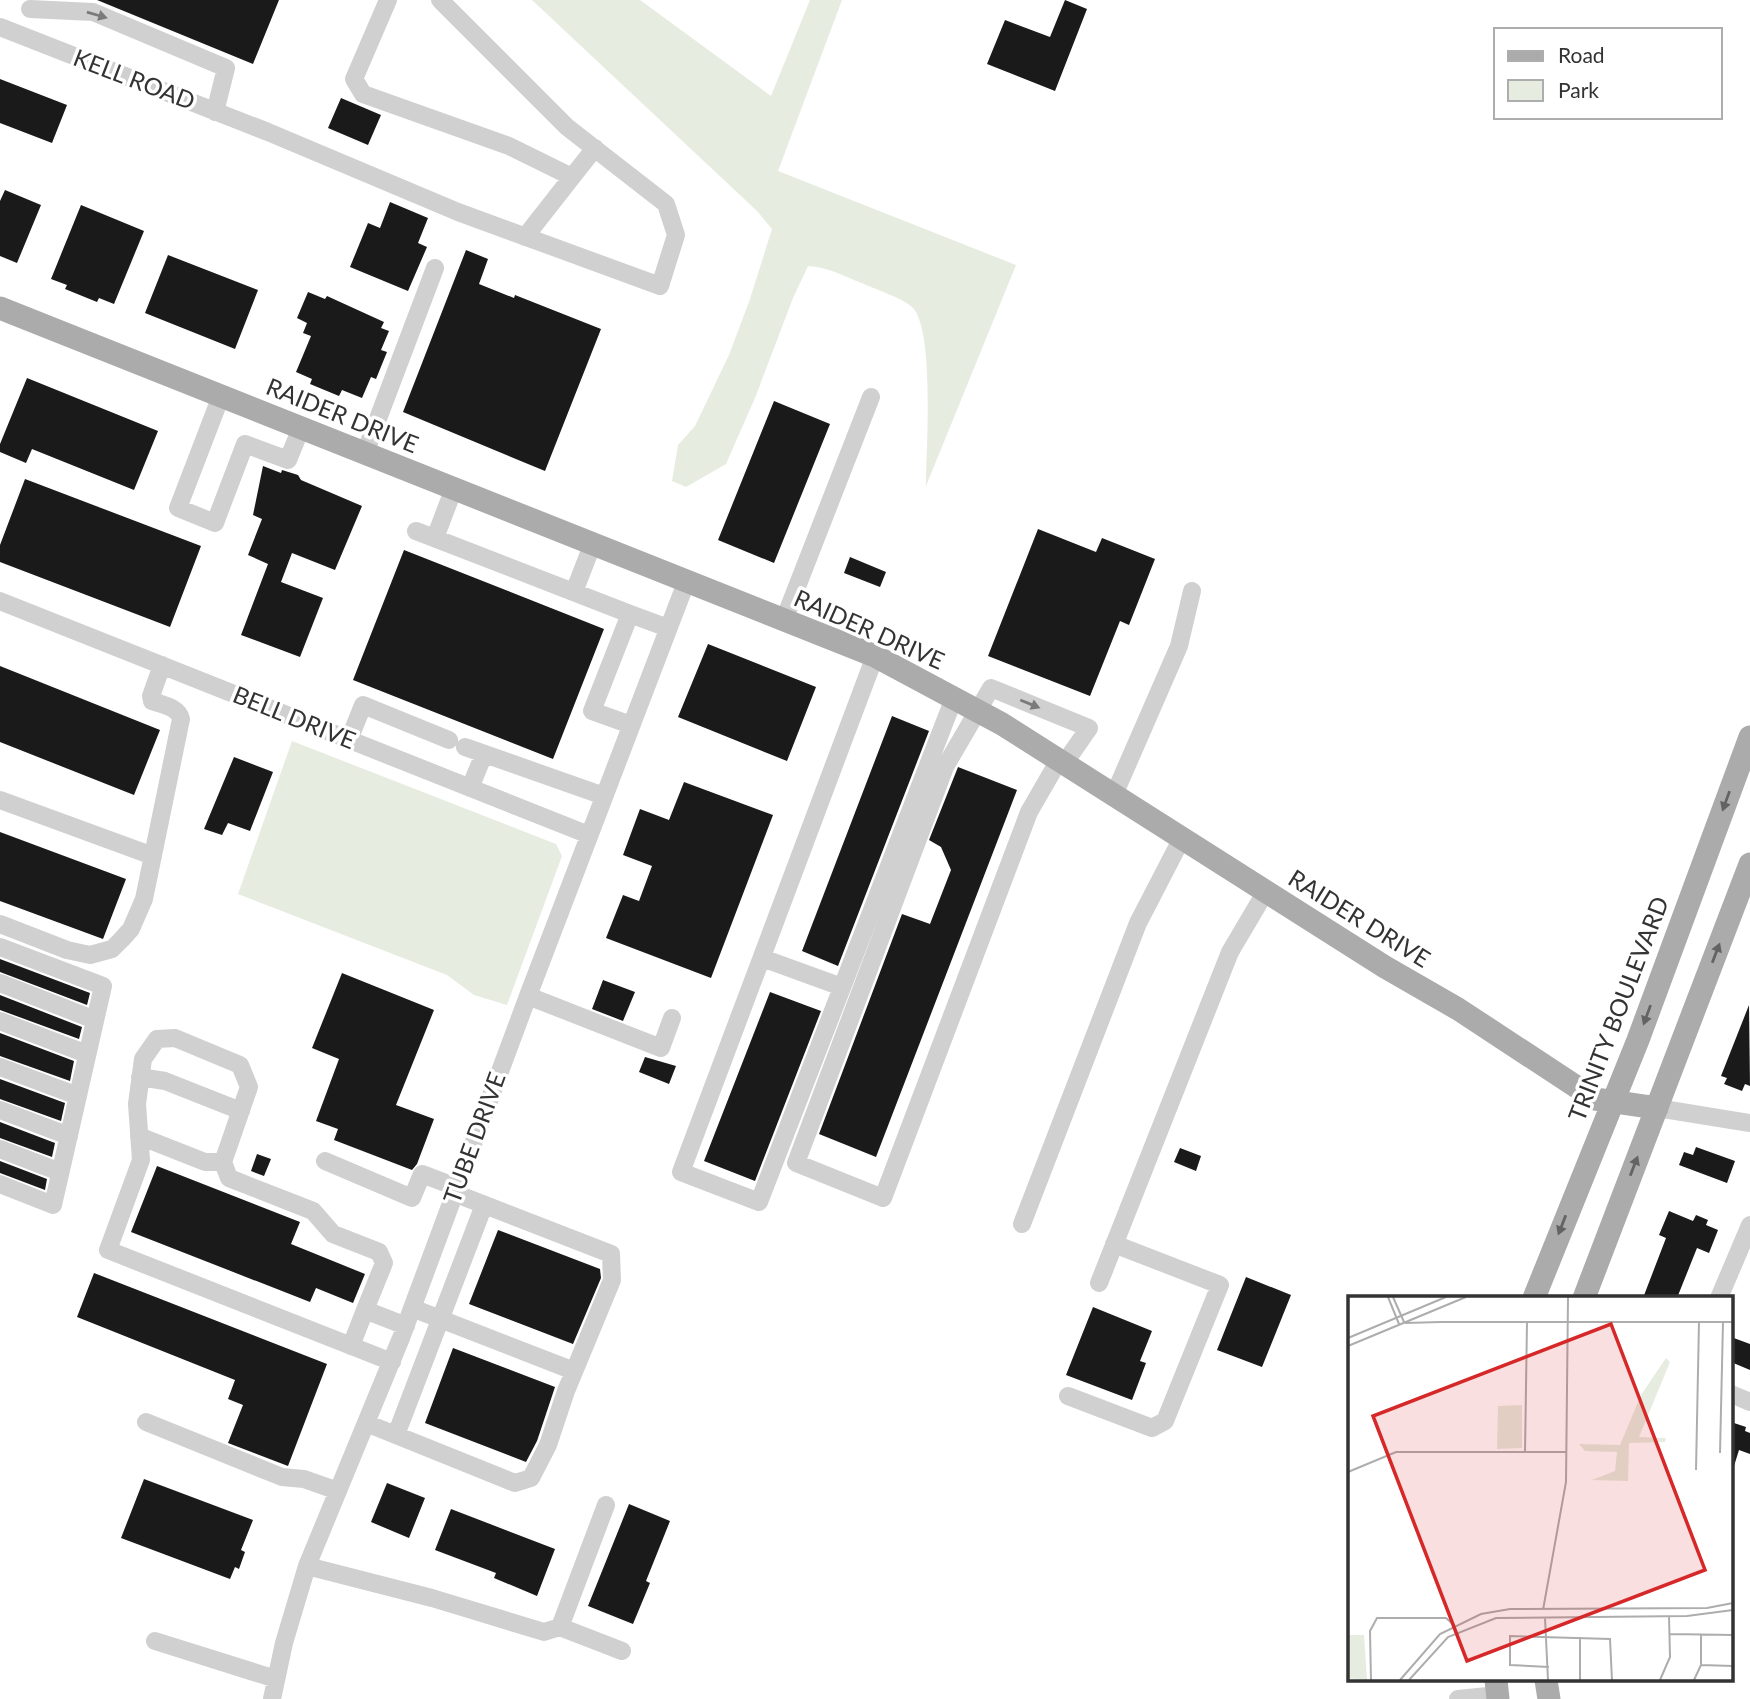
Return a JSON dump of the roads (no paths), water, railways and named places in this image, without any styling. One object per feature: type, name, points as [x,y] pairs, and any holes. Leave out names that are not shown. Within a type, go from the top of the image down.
[{"type":"main road","name":"RAIDER DRIVE","points":[[0,308],[875,656],[977,710],[1062,762],[1595,1099],[1657,1108]]},
{"type":"main road","name":"TRINITY BOULEVARD","points":[[1535,1296],[1638,1040],[1750,737]]},
{"type":"main road","points":[[1585,1296],[1750,864]]},
{"type":"street","points":[[388,0],[354,79],[363,94],[509,146],[572,177]]},
{"type":"street","points":[[440,0],[567,127],[594,148],[525,237]]},
{"type":"street","points":[[23,36],[31,5],[93,12],[226,68],[215,112]]},
{"type":"street","name":"KELL ROAD","points":[[0,27],[268,132],[422,198],[660,286],[676,235],[666,204],[594,148]]},
{"type":"street","points":[[365,453],[435,268]]},
{"type":"street","points":[[221,396],[178,508],[215,523],[245,444],[288,460],[301,428]]},
{"type":"street","points":[[784,620],[871,397]]},
{"type":"street","points":[[435,538],[454,488]]},
{"type":"street","points":[[416,530],[668,628]]},
{"type":"street","points":[[574,592],[593,543]]},
{"type":"street","name":"TUBE DRIVE","points":[[272,1699],[284,1643],[307,1566],[406,1326],[528,996],[687,580]]},
{"type":"street","points":[[1114,795],[1179,646],[1192,591]]},
{"type":"street","name":"BELL DRIVE","points":[[0,601],[589,835]]},
{"type":"street","points":[[629,614],[592,711],[631,725]]},
{"type":"street","points":[[875,656],[681,1172],[760,1202],[954,698]]},
{"type":"street","points":[[0,924],[90,956],[112,949],[131,929],[144,899],[181,719],[180,713],[152,701],[151,691],[162,665]]},
{"type":"street","points":[[991,688],[1089,728],[1062,762],[1029,812],[883,1198],[796,1163],[945,767],[977,710],[991,688]]},
{"type":"street","points":[[349,740],[363,705],[457,744],[604,796]]},
{"type":"street","points":[[470,788],[484,754]]},
{"type":"street","points":[[0,800],[153,856]]},
{"type":"street","points":[[1021,1224],[1138,923],[1182,838]]},
{"type":"street","points":[[1099,1283],[1230,952],[1266,891]]},
{"type":"street","points":[[0,947],[103,986],[53,1205],[0,1184]]},
{"type":"street","points":[[762,958],[842,987]]},
{"type":"street","points":[[0,984],[95,1020]]},
{"type":"street","points":[[528,996],[661,1048],[672,1018]]},
{"type":"street","points":[[0,1021],[88,1054]]},
{"type":"street","points":[[351,1346],[384,1264],[379,1252],[333,1234],[313,1211],[229,1178],[223,1162],[250,1087],[240,1065],[175,1038],[157,1039],[143,1059],[136,1104],[141,1160],[108,1250],[351,1346],[392,1362]]},
{"type":"street","points":[[0,1067],[78,1097]]},
{"type":"street","points":[[140,1077],[165,1081],[241,1111]]},
{"type":"street","points":[[1657,1108],[1750,1123]]},
{"type":"street","points":[[0,1110],[69,1136]]},
{"type":"street","points":[[139,1136],[205,1161],[223,1162]]},
{"type":"street","points":[[0,1149],[60,1172]]},
{"type":"street","points":[[325,1161],[412,1198],[422,1174],[484,1205],[611,1254],[611,1280],[535,1474],[524,1482],[515,1483],[366,1423]]},
{"type":"street","points":[[396,1435],[484,1205]]},
{"type":"street","points":[[1720,1296],[1750,1225]]},
{"type":"street","points":[[1068,1396],[1152,1429],[1166,1421],[1220,1285],[1114,1244]]},
{"type":"street","points":[[412,1308],[574,1371]]},
{"type":"street","points":[[366,1310],[406,1326]]},
{"type":"street","points":[[1732,1394],[1750,1402]]},
{"type":"street","points":[[146,1422],[282,1477],[304,1479],[338,1492]]},
{"type":"street","points":[[560,1627],[606,1505]]},
{"type":"street","points":[[307,1566],[432,1598],[544,1632],[560,1627],[622,1651]]},
{"type":"street","points":[[155,1641],[276,1679]]},
{"type":"street","points":[[1458,1699],[1497,1691]]}]
